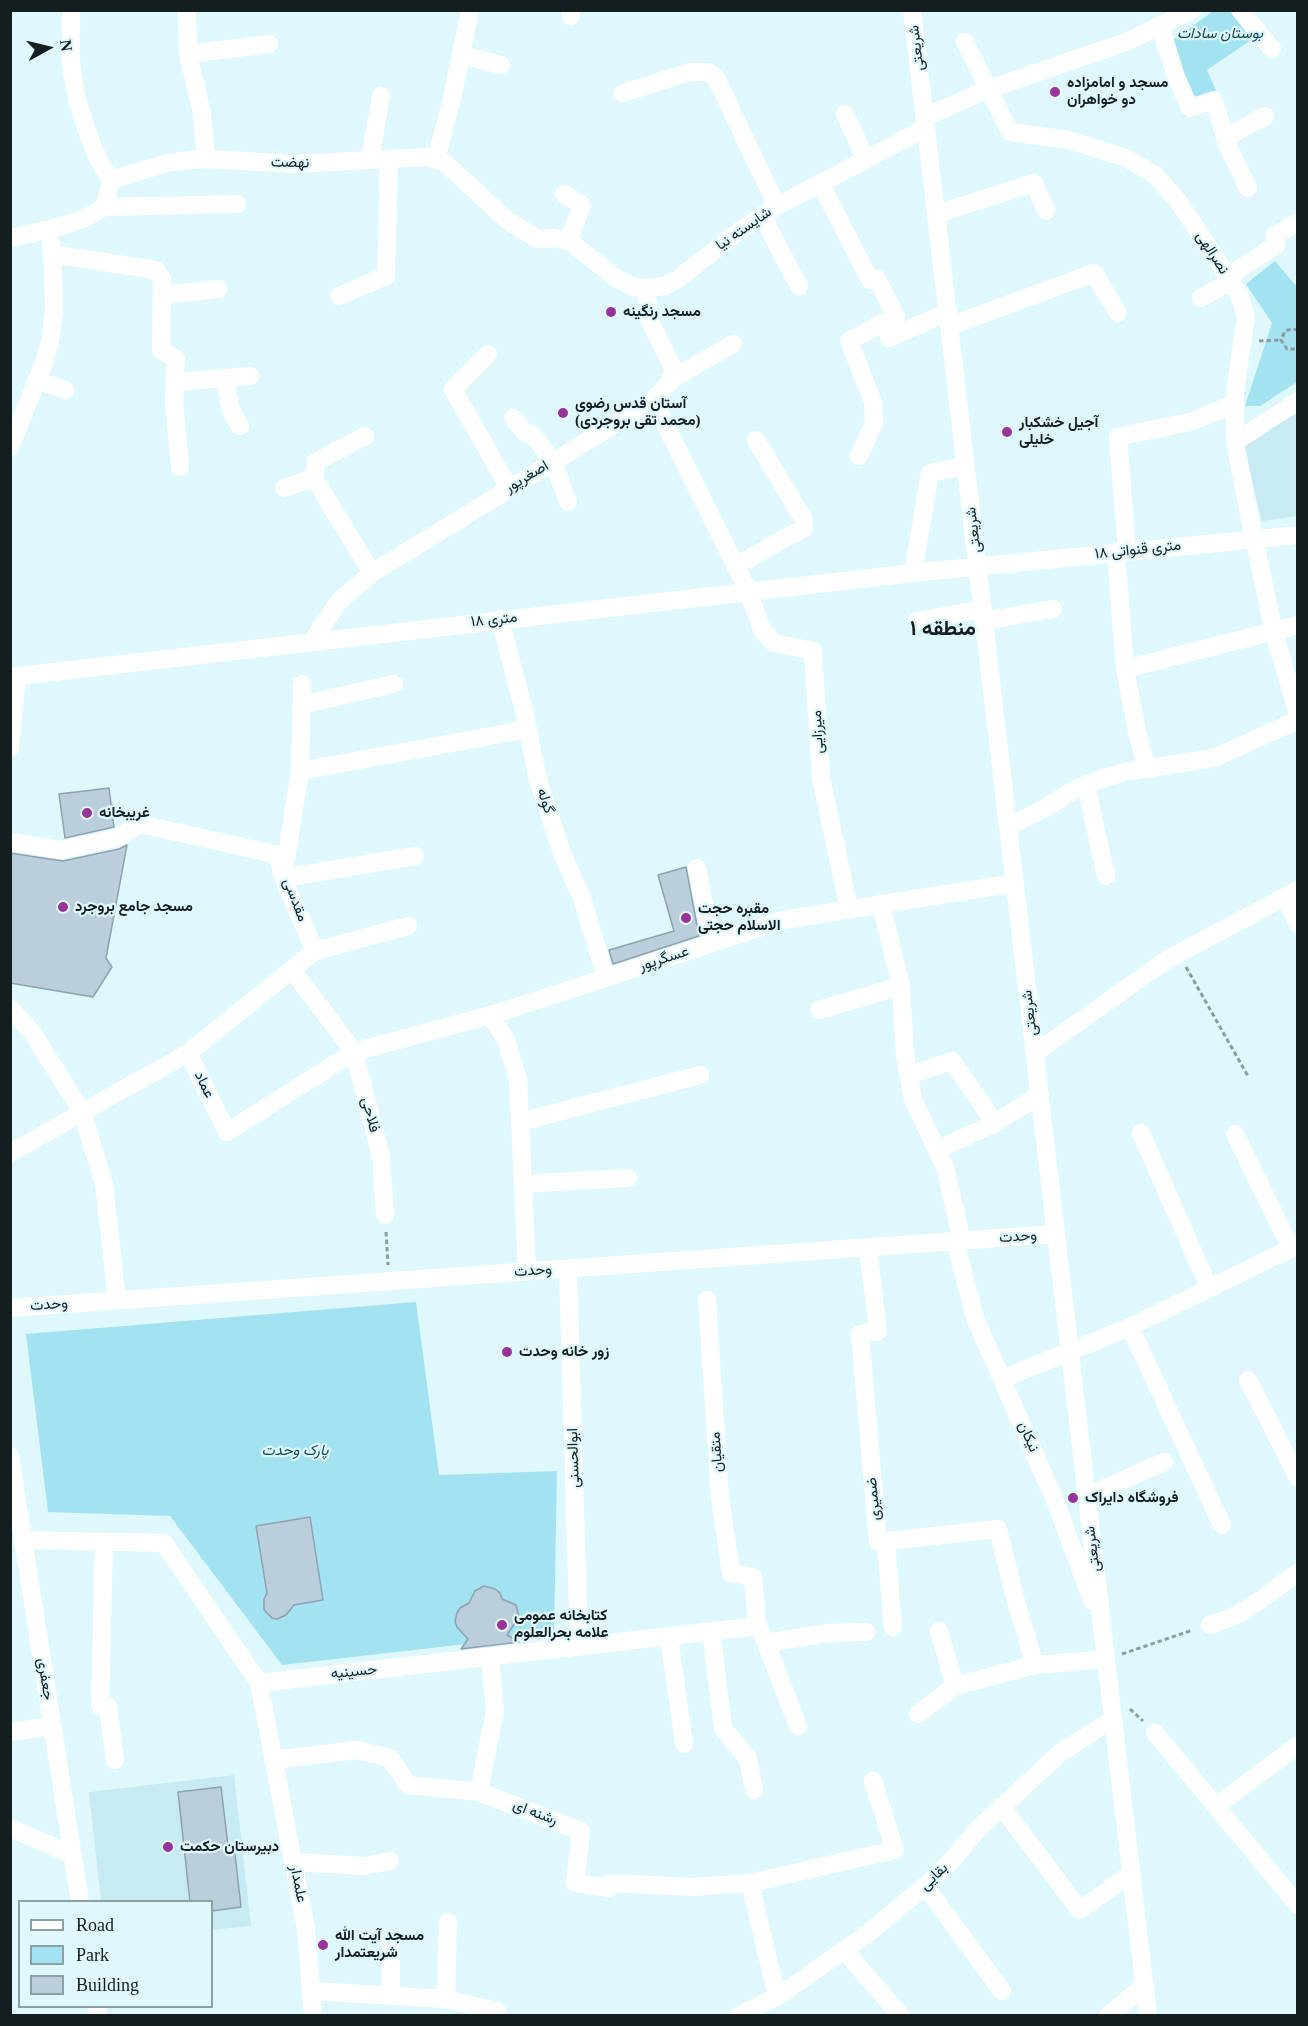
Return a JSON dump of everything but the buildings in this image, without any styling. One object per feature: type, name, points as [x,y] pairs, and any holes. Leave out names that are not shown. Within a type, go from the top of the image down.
[{"type":"street","points":[[71,10],[72,70],[78,98],[91,140],[103,169],[111,180],[103,207]]},
{"type":"street","points":[[187,10],[188,54],[202,113],[206,159]]},
{"type":"street","points":[[470,10],[462,55],[436,159],[444,162],[508,221],[538,239],[554,238],[569,241],[616,278],[633,287],[646,288],[650,322],[674,370],[670,380]]},
{"type":"street","name":"شریعتی","points":[[912,10],[1148,2016]]},
{"type":"street","name":"شایسته نیا","points":[[646,288],[665,286],[678,279],[769,211],[866,159],[988,88],[1126,42],[1168,18],[1192,10]]},
{"type":"street","points":[[1240,10],[1272,49]]},
{"type":"street","points":[[1168,18],[1176,77],[1190,108],[1214,100],[1225,138],[1248,188]]},
{"type":"street","points":[[965,42],[988,88]]},
{"type":"street","points":[[188,54],[269,44]]},
{"type":"street","points":[[462,55],[501,65]]},
{"type":"street","points":[[623,93],[690,72],[708,72],[716,78],[799,286]]},
{"type":"street","name":"نصرالهی","points":[[988,88],[1010,132],[1070,140],[1126,158],[1155,175],[1179,202],[1239,294],[1246,317],[1235,391],[1235,442],[1274,632],[1298,714]]},
{"type":"street","points":[[370,160],[381,96]]},
{"type":"street","points":[[845,114],[866,159]]},
{"type":"street","points":[[1225,138],[1264,116]]},
{"type":"street","name":"نهضت","points":[[111,180],[171,162],[206,159],[296,164],[428,157],[436,159]]},
{"type":"street","points":[[339,296],[386,276],[389,159]]},
{"type":"street","points":[[820,183],[870,280],[877,279],[896,316],[849,341],[873,402],[874,423],[859,456]]},
{"type":"street","points":[[936,214],[1034,183],[1046,211]]},
{"type":"street","points":[[564,194],[582,205],[569,241]]},
{"type":"street","points":[[10,238],[49,230],[94,213],[103,207],[237,204]]},
{"type":"street","points":[[1202,298],[1276,245],[1275,235],[1298,222]]},
{"type":"street","points":[[10,447],[45,363],[50,342],[54,312],[49,230]]},
{"type":"street","points":[[52,254],[156,270],[162,279],[161,350],[176,359],[174,402],[180,467]]},
{"type":"street","points":[[889,338],[1094,273],[1118,314]]},
{"type":"street","points":[[162,295],[218,289]]},
{"type":"street","name":"اصغرپور","points":[[313,640],[339,601],[372,573],[653,400],[670,380],[733,344]]},
{"type":"street","points":[[488,354],[453,389],[509,488]]},
{"type":"street","points":[[175,382],[250,376]]},
{"type":"street","points":[[224,378],[231,410],[240,426]]},
{"type":"street","points":[[36,380],[65,390]]},
{"type":"street","points":[[653,400],[748,591]]},
{"type":"street","points":[[1235,442],[1298,401]]},
{"type":"street","points":[[1147,769],[1125,669],[1118,437],[1193,421],[1234,404]]},
{"type":"street","points":[[513,418],[525,433],[532,434],[553,461],[568,502]]},
{"type":"street","points":[[365,436],[316,462],[314,478],[372,573]]},
{"type":"street","points":[[735,566],[804,528],[804,520],[756,440]]},
{"type":"street","points":[[913,573],[930,473],[966,466]]},
{"type":"street","points":[[284,488],[314,478]]},
{"type":"street","name":"۱۸ متری قنواتی","points":[[978,566],[1298,535]]},
{"type":"street","name":"۱۸ متری","points":[[14,676],[313,640],[978,566]]},
{"type":"street","name":"میرزایی","points":[[748,591],[762,630],[774,643],[813,651],[821,778],[849,909]]},
{"type":"street","points":[[917,621],[1053,609]]},
{"type":"street","name":"گوله","points":[[500,619],[528,729],[538,780],[562,853],[583,901],[606,978]]},
{"type":"street","points":[[1125,669],[1298,625]]},
{"type":"street","points":[[10,748],[14,676]]},
{"type":"street","name":"مقدسی","points":[[302,684],[300,771],[283,878],[315,951]]},
{"type":"street","points":[[301,705],[393,684]]},
{"type":"street","points":[[1008,826],[1086,785],[1125,772],[1214,758],[1298,720]]},
{"type":"street","points":[[300,771],[528,729]]},
{"type":"street","points":[[1086,785],[1106,876]]},
{"type":"street","points":[[10,842],[61,850],[117,838],[140,824],[278,855],[283,878],[415,856]]},
{"type":"street","points":[[698,868],[712,943]]},
{"type":"street","name":"عسگرپور","points":[[354,1052],[488,1016],[783,920],[1015,883]]},
{"type":"street","points":[[1035,1053],[1168,959],[1291,894],[1298,924]]},
{"type":"street","name":"نیکان","points":[[881,904],[901,986],[905,1056],[913,1099],[945,1167],[975,1318],[1056,1503],[1103,1633]]},
{"type":"street","points":[[188,1053],[315,951],[408,926]]},
{"type":"street","name":"فلاحی","points":[[292,970],[354,1052],[381,1156],[385,1215]]},
{"type":"street","points":[[819,1010],[901,986]]},
{"type":"street","points":[[10,1008],[32,1032],[82,1112],[104,1184],[117,1300]]},
{"type":"street","points":[[488,1016],[506,1040],[518,1079],[527,1272]]},
{"type":"street","name":"عماد","points":[[10,1153],[188,1053],[226,1132],[354,1052]]},
{"type":"street","points":[[909,1075],[952,1061],[995,1123]]},
{"type":"street","points":[[520,1122],[700,1075]]},
{"type":"street","points":[[937,1150],[995,1123],[1040,1095]]},
{"type":"street","points":[[1141,1133],[1209,1288]]},
{"type":"street","points":[[1002,1379],[1130,1328],[1294,1247],[1235,1134]]},
{"type":"street","points":[[523,1184],[628,1178]]},
{"type":"street","name":"وحدت","points":[[10,1308],[1056,1234]]},
{"type":"street","name":"ضمیری","points":[[868,1248],[878,1331],[860,1334],[878,1542],[998,1529],[1035,1665]]},
{"type":"street","name":"ابوالحسنی","points":[[568,1269],[579,1647]]},
{"type":"street","name":"متقیان","points":[[707,1300],[720,1497],[731,1573],[753,1577],[758,1626]]},
{"type":"street","points":[[1130,1328],[1222,1525]]},
{"type":"street","points":[[1248,1380],[1298,1478]]},
{"type":"street","name":"جعفری","points":[[10,1456],[20,1552],[53,1726],[80,1900]]},
{"type":"street","points":[[1087,1496],[1164,1462]]},
{"type":"street","points":[[20,1552],[104,1542],[165,1543],[259,1683]]},
{"type":"street","points":[[104,1542],[100,1706],[108,1707],[115,1760]]},
{"type":"street","points":[[886,1542],[893,1627]]},
{"type":"street","points":[[1210,1625],[1229,1620],[1243,1612],[1298,1572]]},
{"type":"street","points":[[758,1626],[798,1726]]},
{"type":"street","name":"حسینیه","points":[[259,1683],[758,1626]]},
{"type":"street","points":[[711,1631],[723,1728],[748,1759],[754,1790]]},
{"type":"street","points":[[939,1631],[955,1686]]},
{"type":"street","points":[[766,1643],[828,1633],[866,1632]]},
{"type":"street","points":[[669,1636],[684,1743]]},
{"type":"street","points":[[479,1792],[495,1710],[489,1657]]},
{"type":"street","points":[[918,1714],[955,1686],[1035,1665],[1106,1659]]},
{"type":"street","name":"علمدار","points":[[259,1683],[306,1929],[313,2016]]},
{"type":"street","name":"بقایی","points":[[738,2016],[760,2011],[777,1996],[870,1932],[925,1886],[1001,1806],[1059,1753],[1113,1719]]},
{"type":"street","points":[[10,1731],[53,1726]]},
{"type":"street","points":[[1155,1733],[1298,1905]]},
{"type":"street","points":[[1216,1806],[1298,1745]]},
{"type":"street","name":"رشنه ای","points":[[273,1760],[357,1750],[390,1758],[408,1785],[479,1792],[581,1831],[576,1883],[609,1888],[610,1883],[692,1887],[750,1883]]},
{"type":"street","points":[[777,1996],[750,1883],[895,1850],[873,1780]]},
{"type":"street","points":[[1001,1806],[1080,1910],[1132,1873]]},
{"type":"street","points":[[10,1828],[73,1855]]},
{"type":"street","points":[[294,1862],[364,1866],[390,1862]]},
{"type":"street","points":[[925,1886],[1002,1991]]},
{"type":"street","points":[[446,1999],[448,1922]]},
{"type":"street","points":[[391,1942],[391,1996]]},
{"type":"street","points":[[844,1950],[901,2016]]},
{"type":"street","points":[[1108,2016],[1144,1985]]},
{"type":"street","points":[[312,1991],[446,1999],[497,2011]]},
{"type":"path","points":[[1298,330],[1285,331],[1281,340],[1287,349],[1298,349]]},
{"type":"path","points":[[1179,953],[1249,1078]]},
{"type":"path","points":[[385,1215],[389,1281]]},
{"type":"path","points":[[1106,1659],[1210,1625]]},
{"type":"path","points":[[1110,1690],[1155,1733]]},
{"type":"shaded area","points":[[1297,410],[1297,516],[1262,521],[1242,444]]},
{"type":"shaded area","name":"دبیرستان حکمت","points":[[234,1775],[251,1926],[213,1930],[213,1900],[101,1900],[89,1792]]},
{"type":"green space","name":"بوستان سادات","points":[[1215,10],[1233,11],[1251,40],[1207,70],[1218,95],[1193,99],[1170,42]]},
{"type":"green space","points":[[1275,261],[1297,287],[1297,382],[1260,406],[1245,406],[1272,323],[1246,284]]},
{"type":"green space","name":"پارک وحدت","points":[[416,1302],[439,1475],[557,1471],[554,1634],[282,1665],[170,1516],[48,1512],[26,1334]]},
{"type":"place","name":"مسجد و امامزاده دو خواهران","points":[[1055,92]]},
{"type":"place","name":"مسجد رنگینه","points":[[611,312]]},
{"type":"place","name":"آستان قدس رضوی (محمد تقی بروجردی)","points":[[563,413]]},
{"type":"place","name":"آجیل خشکبار خلیلی","points":[[1007,432]]},
{"type":"place","name":"غریبخانه","points":[[87,813]]},
{"type":"place","name":"مسجد جامع بروجرد","points":[[63,907]]},
{"type":"place","name":"مقبره حجت الاسلام حجتی","points":[[686,918]]},
{"type":"place","name":"زور خانه وحدت","points":[[507,1352]]},
{"type":"place","name":"فروشگاه دایراک","points":[[1073,1498]]},
{"type":"place","name":"کتابخانه عمومی علامه بحرالعلوم","points":[[502,1625]]},
{"type":"place","name":"دبیرستان حکمت","points":[[168,1847]]},
{"type":"place","name":"مسجد آیت الله شریعتمدار","points":[[323,1945]]},
{"type":"district","name":"منطقه ۱","points":[[943,630]]}]
